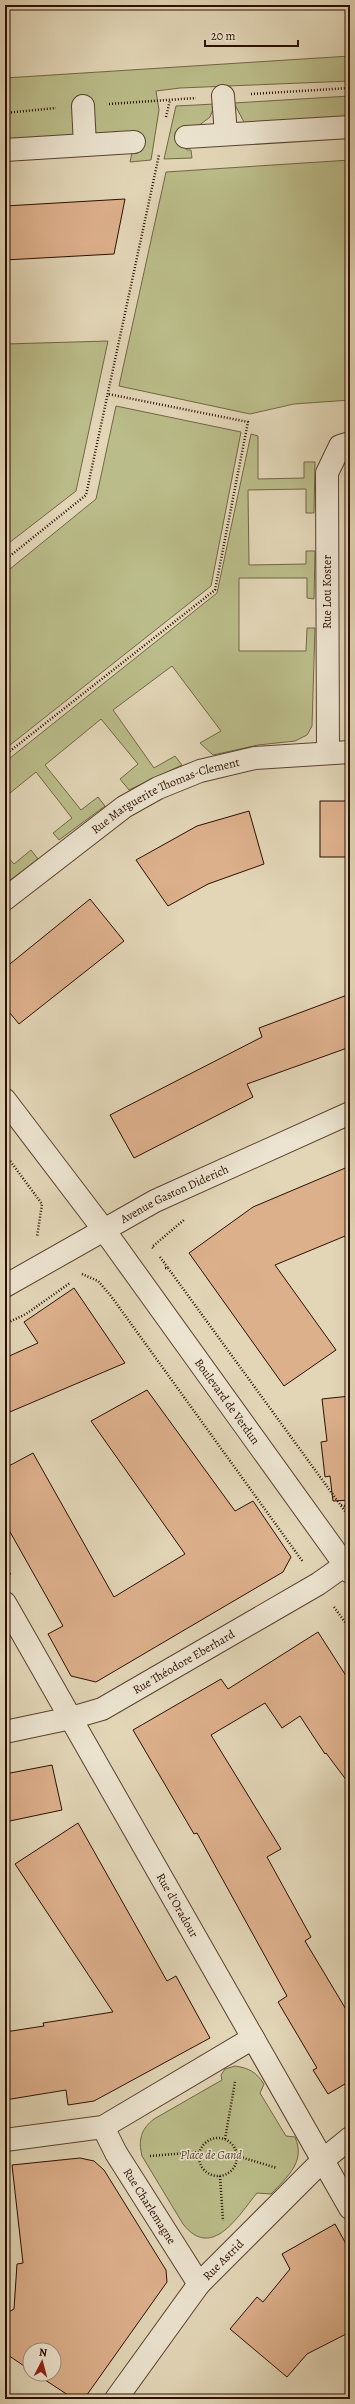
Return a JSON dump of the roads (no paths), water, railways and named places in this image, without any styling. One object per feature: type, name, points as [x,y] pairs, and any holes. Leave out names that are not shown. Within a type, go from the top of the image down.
[{"type":"street","points":[[224,96],[226,134]]},
{"type":"street","points":[[83,106],[85,145]]},
{"type":"street","points":[[186,137],[350,127]]},
{"type":"street","points":[[5,150],[134,142]]},
{"type":"street","name":"Rue Lou Koster","points":[[328,752],[327,473],[340,446],[350,443]]},
{"type":"street","name":"Rue Marguerite Thomas-Clement","points":[[5,899],[124,807],[158,788],[200,771],[255,758],[328,752],[350,752]]},
{"type":"street","name":"Boulevard de Verdun","points":[[5,1100],[104,1230],[348,1567]]},
{"type":"street","name":"Avenue Gaston Diderich","points":[[5,1286],[155,1201],[350,1113]]},
{"type":"street","name":"Rue Théodore Eberhard","points":[[5,1732],[71,1718],[102,1709],[348,1567]]},
{"type":"street","name":"Rue d'Oradour","points":[[5,1604],[350,2208]]},
{"type":"street","points":[[5,2140],[103,2127],[253,2038]]},
{"type":"street","name":"Rue Charlemagne","points":[[103,2127],[116,2153],[199,2284]]},
{"type":"street","name":"Rue Astrid","points":[[116,2399],[199,2284],[323,2160],[350,2138]]},
{"type":"park label","name":"Place de Gand","points":[[211,2155]]}]
